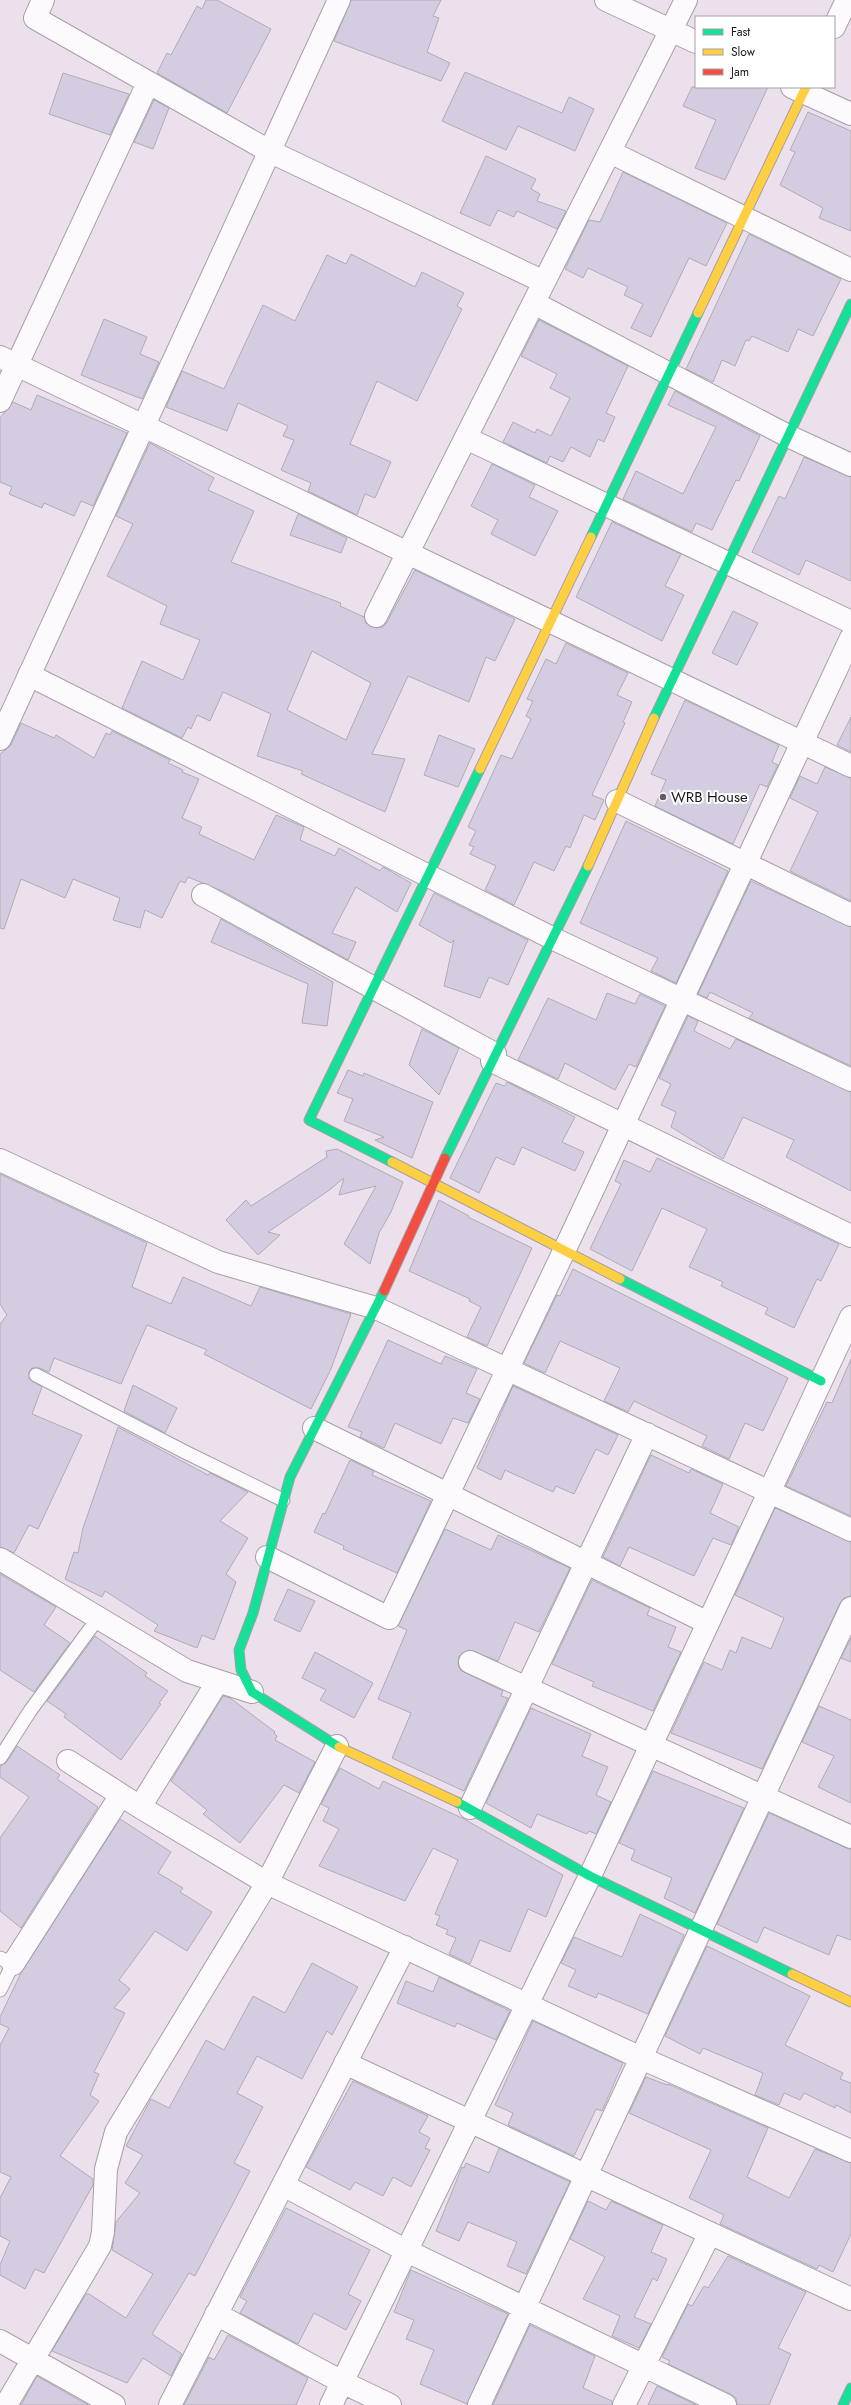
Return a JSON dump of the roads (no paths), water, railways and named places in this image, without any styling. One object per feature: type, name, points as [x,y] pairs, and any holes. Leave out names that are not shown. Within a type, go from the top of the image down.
[{"type":"street","points":[[43,0],[35,18],[270,151],[544,282]]},
{"type":"street","points":[[0,739],[339,0]]},
{"type":"street","points":[[606,0],[695,42]]},
{"type":"street","points":[[376,616],[686,0]]},
{"type":"street","points":[[835,25],[847,0]]},
{"type":"street","points":[[0,401],[9,361],[148,82]]},
{"type":"street","points":[[822,1381],[309,1120],[375,988],[744,218],[800,89],[851,114]]},
{"type":"street","points":[[610,152],[851,270]]},
{"type":"street","points":[[534,303],[788,436],[851,465]]},
{"type":"street","points":[[252,1692],[241,1670],[239,1650],[253,1613],[290,1477],[376,1308],[432,1183],[583,877],[671,680],[851,304]]},
{"type":"street","points":[[9,361],[851,766]]},
{"type":"street","points":[[466,438],[851,622]]},
{"type":"street","points":[[268,1557],[389,1618],[508,1370],[851,638]]},
{"type":"street","points":[[29,675],[552,938],[851,1080]]},
{"type":"street","points":[[617,801],[851,915]]},
{"type":"street","points":[[203,895],[375,988],[494,1057],[623,1125],[851,1236]]},
{"type":"street","points":[[0,1160],[218,1262],[376,1308],[851,1530]]},
{"type":"street","points":[[331,2405],[590,1876],[851,1317]]},
{"type":"street","points":[[314,1428],[708,1623]]},
{"type":"street","points":[[470,1808],[647,1434]]},
{"type":"street","points":[[0,1559],[187,1671],[252,1692],[337,1746],[470,1808],[590,1876],[851,2002]]},
{"type":"street","points":[[479,2405],[851,1608]]},
{"type":"street","points":[[470,1662],[851,1837]]},
{"type":"street","points":[[140,1807],[218,1681]]},
{"type":"street","points":[[6,2405],[34,2360],[100,2246],[103,2232],[106,2169],[116,2132],[267,1883],[337,1746]]},
{"type":"street","points":[[68,1761],[140,1807],[267,1883],[641,2058],[851,2151]]},
{"type":"street","points":[[6,1961],[121,1795]]},
{"type":"street","points":[[170,2405],[405,1947]]},
{"type":"street","points":[[345,2063],[851,2299]]},
{"type":"street","points":[[283,2184],[407,2251],[726,2405]]},
{"type":"street","points":[[624,2405],[710,2233]]},
{"type":"street","points":[[216,2314],[342,2382],[390,2405]]},
{"type":"street","points":[[0,2341],[114,2405]]},
{"type":"street","points":[[843,2405],[851,2388]]},
{"type":"lane","points":[[36,1375],[185,1452],[283,1500]]},
{"type":"lane","points":[[0,1758],[30,1711],[98,1618]]},
{"type":"lane","points":[[0,1990],[6,1961]]},
{"type":"place","name":"WRB House","points":[[663,797]]}]
